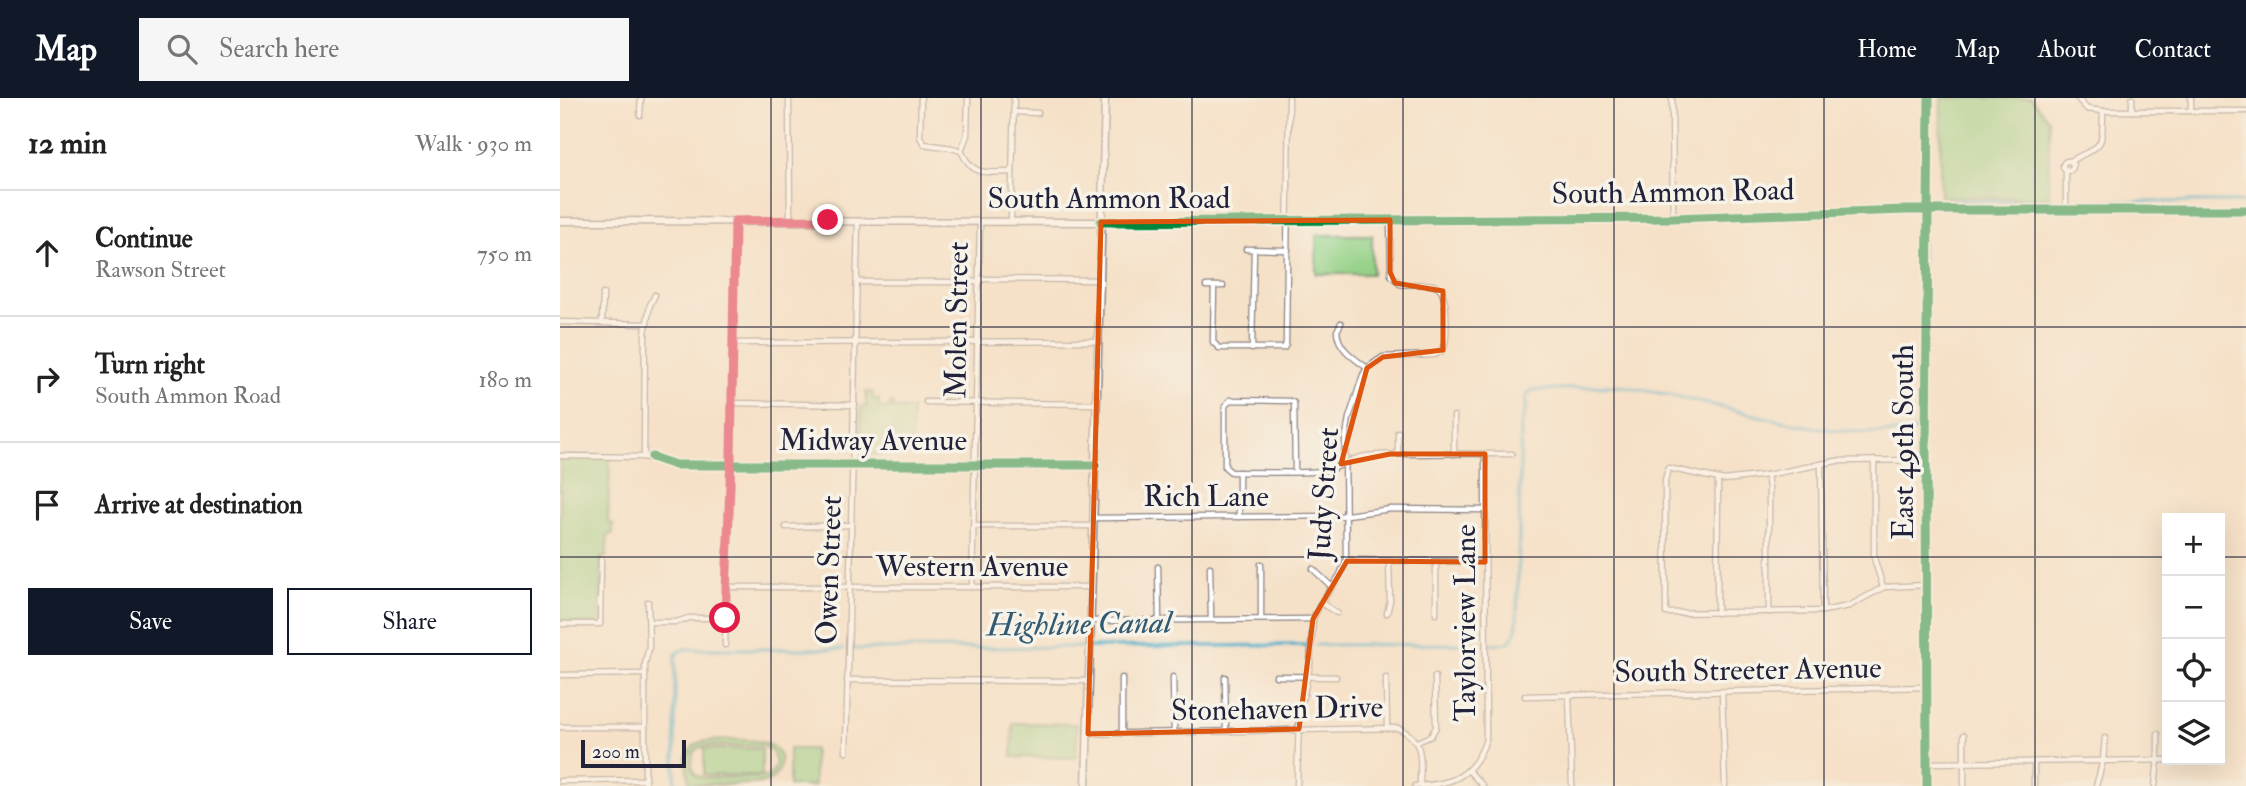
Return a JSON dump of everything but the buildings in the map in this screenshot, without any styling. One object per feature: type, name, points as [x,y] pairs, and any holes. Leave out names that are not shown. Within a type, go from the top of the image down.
[{"type":"main road","points":[[1086,786],[1105,98]]},
{"type":"main road","name":"South Ammon Road","points":[[560,221],[1101,222]]},
{"type":"street","points":[[640,115],[641,98]]},
{"type":"street","points":[[789,98],[790,220]]},
{"type":"street","points":[[922,98],[920,137],[924,144],[961,151],[971,168],[979,173],[1012,172]]},
{"type":"street","points":[[961,151],[967,135],[968,98]]},
{"type":"street","points":[[1011,222],[1014,98]]},
{"type":"street","points":[[1214,286],[1215,346],[1284,348],[1289,221],[1289,98]]},
{"type":"street","points":[[1672,98],[1673,218]]},
{"type":"street","name":"East 49th South","points":[[1927,786],[1929,98]]},
{"type":"street","points":[[2077,98],[2087,108],[2103,111],[2246,111]]},
{"type":"street","points":[[2132,98],[2132,111]]},
{"type":"street","points":[[2191,98],[2191,111]]},
{"type":"street","points":[[2066,208],[2066,170],[2072,169],[2070,162],[2098,147],[2102,142],[2103,111]]},
{"type":"street","points":[[1014,112],[1038,113]]},
{"type":"street","name":"South Ammon Road","points":[[1101,222],[1673,218],[2066,208],[2246,210]]},
{"type":"street","name":"Owen Street","points":[[846,752],[858,220]]},
{"type":"street","points":[[1341,323],[1337,331],[1339,342],[1348,354],[1367,368],[1383,357],[1436,355],[1443,350],[1446,301],[1443,291],[1434,286],[1400,284],[1391,275],[1390,220]]},
{"type":"street","points":[[725,645],[733,403],[735,221]]},
{"type":"street","name":"Molen Street","points":[[972,587],[980,222]]},
{"type":"street","points":[[1245,249],[1288,250]]},
{"type":"street","points":[[1252,349],[1254,249]]},
{"type":"street","points":[[857,282],[1100,280]]},
{"type":"street","points":[[1206,286],[1223,286]]},
{"type":"street","points":[[602,322],[603,293]]},
{"type":"street","points":[[644,457],[645,324],[649,305],[655,295]]},
{"type":"street","points":[[560,322],[645,324]]},
{"type":"street","points":[[734,343],[1099,341]]},
{"type":"street","name":"Judy Street","points":[[1297,786],[1301,700],[1308,676],[1313,619],[1346,561],[1345,442],[1349,418],[1367,368]]},
{"type":"street","points":[[1295,471],[1294,403],[1230,400],[1225,406],[1225,467],[1231,471],[1239,471],[1295,471],[1324,471],[1362,456],[1512,454]]},
{"type":"street","points":[[926,402],[1097,404]]},
{"type":"street","points":[[733,403],[855,405]]},
{"type":"street","points":[[1454,416],[1454,454]]},
{"type":"street","points":[[1398,432],[1398,454]]},
{"type":"street","name":"Taylorview Lane","points":[[1468,770],[1480,755],[1486,740],[1485,454]]},
{"type":"street","name":"Midway Avenue","points":[[560,456],[644,457],[675,465],[1096,466]]},
{"type":"street","points":[[1926,460],[1849,460],[1767,475],[1718,479],[1668,468],[1665,481],[1666,613],[1823,611],[1849,606],[1883,587],[1927,585]]},
{"type":"street","points":[[1874,460],[1874,558],[1883,587]]},
{"type":"street","points":[[1821,464],[1823,611]]},
{"type":"street","points":[[1239,471],[1239,517]]},
{"type":"street","points":[[1767,475],[1769,612]]},
{"type":"street","points":[[1717,613],[1718,479]]},
{"type":"street","name":"Rich Lane","points":[[1094,518],[1346,516],[1391,509],[1485,510]]},
{"type":"street","points":[[786,527],[851,525]]},
{"type":"street","points":[[974,526],[1094,526]]},
{"type":"street","points":[[560,624],[600,624],[601,559]]},
{"type":"street","points":[[1346,561],[1485,562]]},
{"type":"street","points":[[1387,613],[1391,601],[1390,562]]},
{"type":"street","points":[[1436,562],[1436,614]]},
{"type":"street","points":[[1261,564],[1261,619]]},
{"type":"street","points":[[1158,567],[1159,620]]},
{"type":"street","points":[[1210,567],[1211,619]]},
{"type":"street","points":[[1313,569],[1332,587]]},
{"type":"street","name":"Western Avenue","points":[[726,587],[1092,587]]},
{"type":"street","points":[[560,781],[645,783],[648,603]]},
{"type":"street","points":[[1321,603],[1337,613]]},
{"type":"street","points":[[649,622],[725,618]]},
{"type":"street","points":[[1091,621],[1313,619]]},
{"type":"street","points":[[560,674],[645,674]]},
{"type":"street","points":[[1276,676],[1336,677]]},
{"type":"street","points":[[1173,677],[1174,731]]},
{"type":"street","points":[[1226,677],[1226,731]]},
{"type":"street","points":[[1418,742],[1430,736],[1436,727],[1435,677]]},
{"type":"street","points":[[1122,678],[1122,732]]},
{"type":"street","points":[[1386,678],[1387,728]]},
{"type":"street","points":[[847,680],[1089,681]]},
{"type":"street","name":"South Streeter Avenue","points":[[1525,696],[1927,687]]},
{"type":"street","points":[[1722,692],[1725,786]]},
{"type":"street","points":[[1569,695],[1572,786]]},
{"type":"street","points":[[560,727],[645,727]]},
{"type":"street","name":"Stonehaven Drive","points":[[1088,734],[1398,728],[1418,742],[1420,786]]},
{"type":"street","points":[[2155,786],[2158,734]]},
{"type":"street","points":[[1964,735],[1964,786]]},
{"type":"street","points":[[2096,786],[2103,761],[2105,738]]},
{"type":"street","points":[[1927,763],[2162,760]]},
{"type":"street","points":[[2034,762],[2034,786]]},
{"type":"street","points":[[1415,786],[1444,784],[1468,770],[1483,786]]},
{"type":"highlighted area","points":[[1390,220],[1390,272],[1395,283],[1443,291],[1443,350],[1383,357],[1367,368],[1341,464],[1390,454],[1485,454],[1485,562],[1347,561],[1313,619],[1299,729],[1088,734],[1101,222]]},
{"type":"green space","points":[[1941,98],[2031,98],[2049,120],[2049,198],[1940,197]]},
{"type":"green space","points":[[1316,235],[1372,235],[1372,274],[1316,274]]},
{"type":"green space","points":[[866,392],[873,392],[873,399],[879,399],[879,408],[890,408],[890,403],[893,403],[893,408],[912,409],[911,452],[908,455],[863,454],[860,449],[861,407],[866,407]]},
{"type":"green space","points":[[560,456],[610,456],[608,523],[613,524],[613,534],[608,535],[606,557],[601,557],[600,624],[560,624]]},
{"type":"green space","points":[[1013,723],[1077,724],[1076,758],[1012,757]]},
{"type":"green space","points":[[726,740],[765,743],[774,748],[780,756],[780,767],[775,776],[766,782],[689,784],[686,757],[694,745],[704,741]],"holes":[[[706,746],[764,746],[773,753],[776,764],[772,773],[766,777],[703,778],[696,775],[691,766],[693,753]]]},
{"type":"green space","points":[[704,749],[762,749],[762,775],[704,775]]},
{"type":"green space","points":[[789,749],[814,749],[814,786],[789,786]]},
{"type":"waterway","points":[[1932,201],[2246,202]]},
{"type":"waterway","points":[[1922,206],[1924,202]]},
{"type":"waterway","points":[[1490,644],[1508,643],[1514,636],[1517,625],[1521,425],[1526,397],[1531,390],[1632,388],[1812,427],[1884,433],[1921,430],[1922,213]]},
{"type":"waterway","points":[[1316,645],[1479,644]]},
{"type":"waterway","name":"Highline Canal","points":[[853,649],[1306,645]]},
{"type":"waterway","name":"Highline Canal","points":[[675,786],[677,653],[684,649],[843,649]]},
{"type":"cycle path","points":[[1927,786],[1929,98]]},
{"type":"cycle path","points":[[1101,222],[1673,218],[1905,210],[2246,210]]},
{"type":"cycle path","points":[[652,457],[675,465],[1095,465]]},
{"type":"route","points":[[725,618],[735,221],[828,220]]}]
